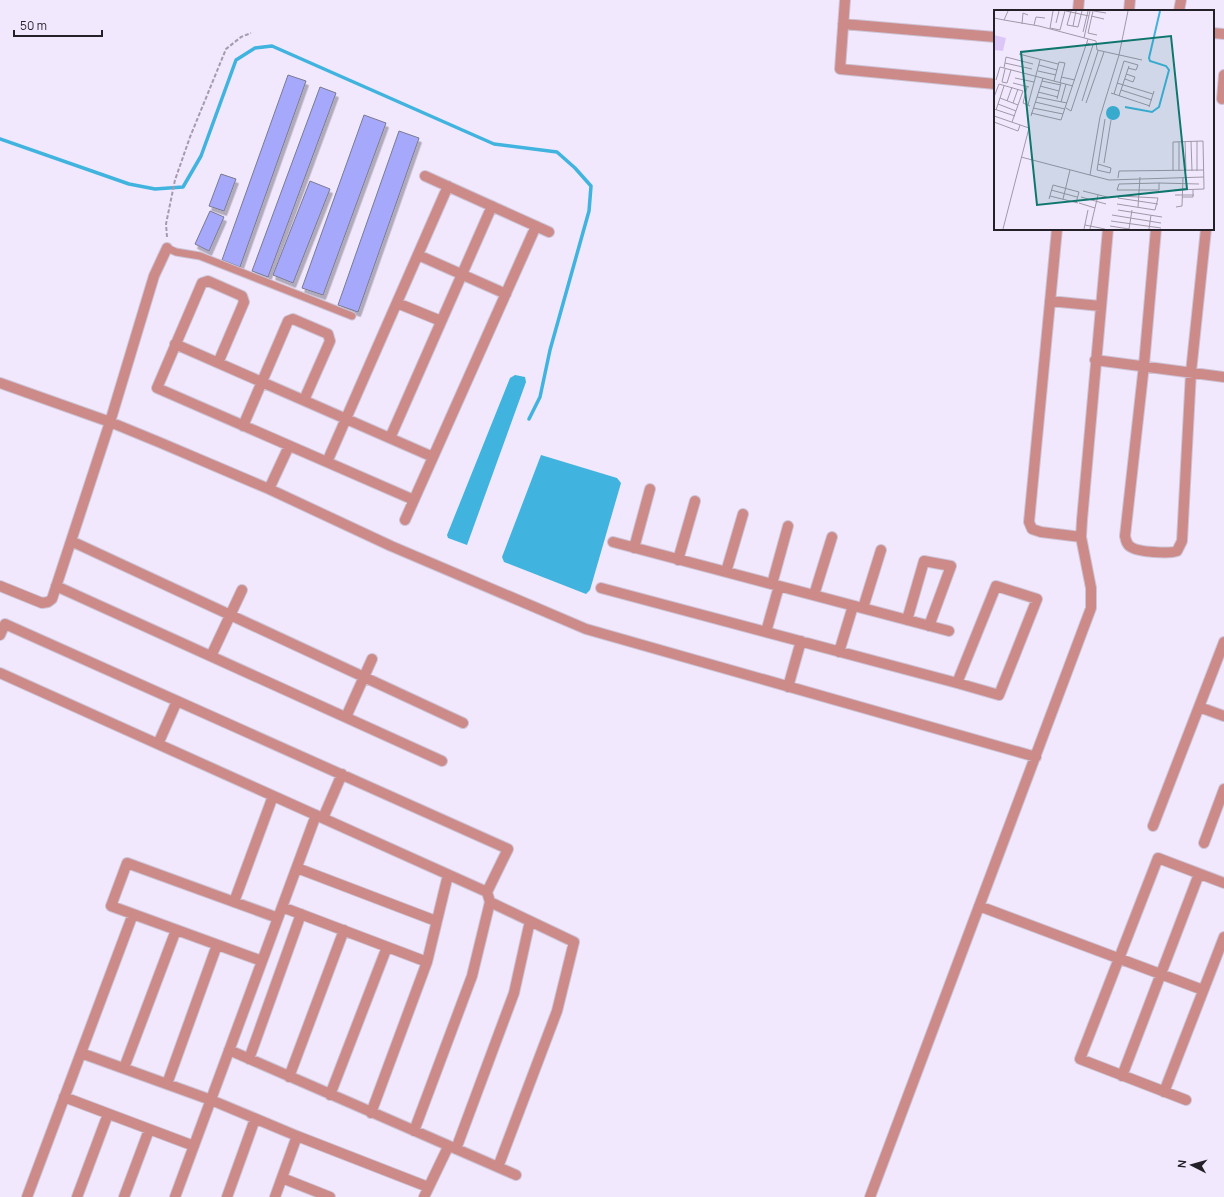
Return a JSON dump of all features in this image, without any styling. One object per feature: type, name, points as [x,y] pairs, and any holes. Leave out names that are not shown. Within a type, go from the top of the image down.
[{"type":"street","points":[[845,0],[840,69],[994,84]]},
{"type":"street","points":[[1078,10],[1079,0]]},
{"type":"street","points":[[1129,10],[1130,0]]},
{"type":"street","points":[[1179,10],[1181,0]]},
{"type":"street","points":[[843,24],[994,37]]},
{"type":"street","points":[[1214,33],[1224,34]]},
{"type":"street","points":[[1222,99],[1224,75]]},
{"type":"street","points":[[425,176],[549,232]]},
{"type":"street","points":[[327,462],[448,186]]},
{"type":"street","points":[[390,438],[492,206]]},
{"type":"street","points":[[405,520],[536,226]]},
{"type":"street","points":[[1057,230],[1029,522],[1032,529],[1040,532],[1081,537]]},
{"type":"street","points":[[870,1197],[1091,608],[1091,588],[1081,537],[1095,360],[1108,230]]},
{"type":"street","points":[[1156,230],[1144,365],[1125,536],[1127,544],[1134,549],[1173,552],[1180,547],[1182,541],[1191,372],[1206,230]]},
{"type":"street","points":[[0,586],[42,603],[48,602],[52,599],[110,422],[154,276],[167,248]]},
{"type":"street","points":[[418,255],[506,294]]},
{"type":"street","points":[[218,363],[244,302],[242,296],[208,281],[202,283],[157,388],[414,500]]},
{"type":"street","points":[[1050,301],[1100,306]]},
{"type":"street","points":[[397,303],[441,321]]},
{"type":"street","points":[[243,426],[288,321],[293,319],[328,334],[330,341],[304,400]]},
{"type":"street","points":[[175,344],[433,457]]},
{"type":"street","points":[[1095,360],[1144,365],[1224,377]]},
{"type":"street","points":[[0,383],[110,422],[269,489],[391,546],[586,629],[788,688],[1036,757]]},
{"type":"street","points":[[269,489],[289,446]]},
{"type":"street","points":[[634,548],[650,489]]},
{"type":"street","points":[[678,560],[695,501]]},
{"type":"street","points":[[726,572],[743,514]]},
{"type":"street","points":[[766,632],[788,526]]},
{"type":"street","points":[[814,595],[832,537]]},
{"type":"street","points":[[71,541],[463,724]]},
{"type":"street","points":[[613,542],[949,631]]},
{"type":"street","points":[[839,652],[881,550]]},
{"type":"street","points":[[906,620],[924,561],[951,566],[929,626]]},
{"type":"street","points":[[56,586],[442,761]]},
{"type":"street","points":[[601,588],[999,695],[1037,599],[996,586],[957,683]]},
{"type":"street","points":[[211,656],[242,590]]},
{"type":"street","points":[[0,635],[5,624],[508,849],[488,897],[472,976],[414,1131]]},
{"type":"street","points":[[788,688],[801,641]]},
{"type":"street","points":[[1154,826],[1224,642]]},
{"type":"street","points":[[346,717],[372,659]]},
{"type":"street","points":[[0,673],[448,875],[530,921],[574,942],[557,1011],[498,1167]]},
{"type":"street","points":[[158,744],[177,701]]},
{"type":"street","points":[[1199,707],[1224,716]]},
{"type":"street","points":[[175,1197],[297,868],[320,817],[342,774]]},
{"type":"street","points":[[1204,843],[1224,788]]},
{"type":"street","points":[[234,902],[273,796]]},
{"type":"street","points":[[1186,1100],[1080,1059],[1158,858],[1224,883]]},
{"type":"street","points":[[262,961],[111,906],[127,863],[278,918]]},
{"type":"street","points":[[297,868],[436,921]]},
{"type":"street","points":[[1122,1076],[1199,874]]},
{"type":"street","points":[[371,1112],[427,962],[448,875]]},
{"type":"street","points":[[979,906],[1203,990]]},
{"type":"street","points":[[282,907],[427,962]]},
{"type":"street","points":[[27,1197],[133,914]]},
{"type":"street","points":[[249,1059],[301,914]]},
{"type":"street","points":[[424,1197],[428,1187],[452,1148],[514,993],[530,921]]},
{"type":"street","points":[[124,1068],[176,930]]},
{"type":"street","points":[[289,1077],[344,930]]},
{"type":"street","points":[[1164,1092],[1224,937]]},
{"type":"street","points":[[167,1084],[217,945]]},
{"type":"street","points":[[330,1095],[387,947]]},
{"type":"street","points":[[229,1050],[516,1175]]},
{"type":"street","points":[[81,1053],[211,1100],[297,1136],[428,1187]]},
{"type":"street","points":[[64,1097],[194,1146]]},
{"type":"street","points":[[77,1197],[108,1114]]},
{"type":"street","points":[[227,1197],[255,1119]]},
{"type":"street","points":[[124,1197],[149,1130]]},
{"type":"street","points":[[275,1197],[297,1136]]},
{"type":"street","points":[[282,1178],[330,1197]]},
{"type":"lane","points":[[167,248],[176,252],[200,256],[352,316]]},
{"type":"path","points":[[167,248],[166,224],[180,159],[226,49],[241,37],[251,33]]},
{"type":"water","points":[[515,375],[525,377],[526,382],[467,545],[448,538],[447,535],[510,378]]},
{"type":"water","points":[[541,455],[617,478],[621,483],[590,590],[586,594],[504,562],[502,557]]},
{"type":"building","points":[[288,75],[306,81],[240,267],[222,260]]},
{"type":"building","points":[[320,87],[336,93],[268,277],[252,271]]},
{"type":"building","points":[[364,115],[386,123],[323,295],[302,288]]},
{"type":"building","points":[[399,131],[419,138],[358,312],[338,305]]},
{"type":"building","points":[[221,174],[236,179],[224,211],[209,206]]},
{"type":"building","points":[[310,181],[330,189],[293,283],[273,275]]},
{"type":"building","points":[[210,211],[224,217],[209,251],[195,244]]},
{"type":"waterway","points":[[0,139],[129,184],[155,189],[183,187],[201,156],[236,60],[255,48],[272,46],[494,144],[557,152],[575,168],[591,186],[589,211],[550,350],[540,397],[529,419]]}]
